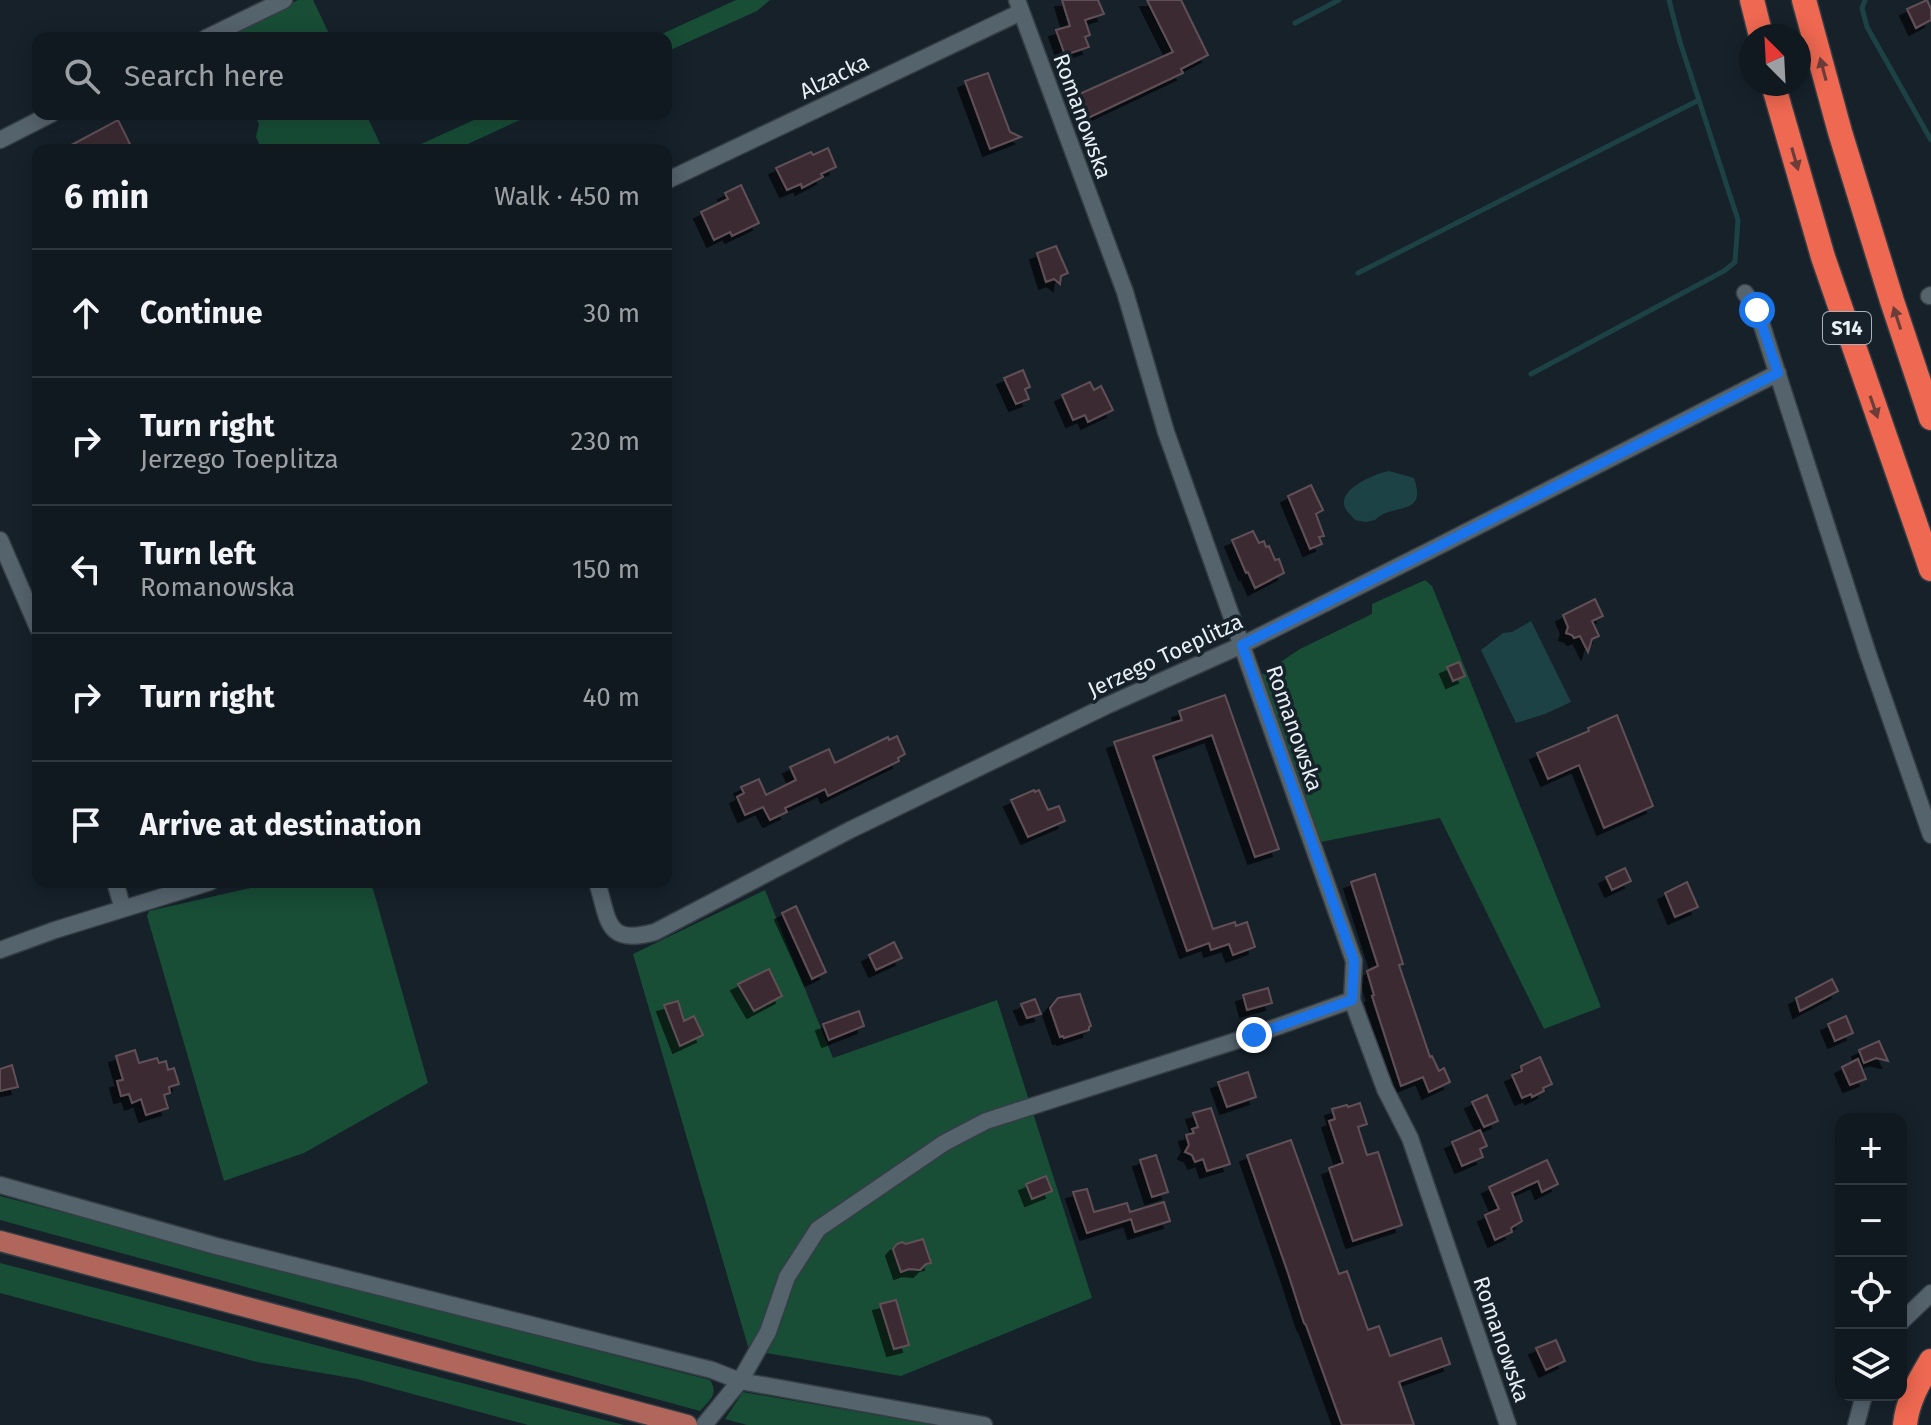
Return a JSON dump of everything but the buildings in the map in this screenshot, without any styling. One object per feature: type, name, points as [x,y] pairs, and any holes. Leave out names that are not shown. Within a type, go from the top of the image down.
[{"type":"highway","points":[[1752,0],[1758,24]]},
{"type":"highway","name":"S14","points":[[1804,0],[1845,148],[1931,418]]},
{"type":"highway","name":"S14","points":[[1776,96],[1823,257],[1931,569]]},
{"type":"highway","points":[[1905,1425],[1906,1411],[1931,1361]]},
{"type":"main road","points":[[0,1241],[683,1424]]},
{"type":"street","points":[[218,32],[284,0]]},
{"type":"street","name":"Alzacka","points":[[672,178],[1019,6]]},
{"type":"street","name":"Romanowska","points":[[1019,6],[1125,292],[1166,432],[1354,961],[1352,1000],[1385,1089],[1410,1138],[1508,1425]]},
{"type":"street","points":[[0,140],[39,120]]},
{"type":"street","points":[[1745,293],[1757,310],[1868,654],[1931,835]]},
{"type":"street","name":"Jerzego Toeplitza","points":[[599,888],[613,928],[624,936],[634,938],[655,932],[850,830],[1108,705],[1242,645],[1778,373]]},
{"type":"street","points":[[0,540],[32,614]]},
{"type":"street","points":[[117,888],[123,909]]},
{"type":"street","points":[[0,950],[191,888]]},
{"type":"street","points":[[704,1425],[740,1381],[768,1332],[787,1277],[818,1229],[944,1143],[986,1121],[1240,1040],[1352,1000]]},
{"type":"street","points":[[0,1185],[229,1249],[712,1370],[740,1381],[984,1425]]},
{"type":"street","points":[[1907,1316],[1931,1293]]},
{"type":"street","points":[[1856,1425],[1862,1401]]},
{"type":"green space","points":[[298,0],[313,0],[328,32],[236,32]]},
{"type":"green space","points":[[736,0],[770,0],[757,11],[672,49],[672,32],[666,32]]},
{"type":"green space","points":[[257,120],[369,120],[380,144],[259,144],[256,137]]},
{"type":"green space","points":[[474,120],[520,120],[468,144],[421,144]]},
{"type":"green space","points":[[1425,580],[1432,586],[1601,1007],[1544,1029],[1440,818],[1321,842],[1261,675],[1300,649],[1372,614],[1372,604]]},
{"type":"green space","points":[[251,888],[373,888],[428,1083],[304,1153],[224,1181],[147,916],[149,911]]},
{"type":"green space","points":[[765,890],[833,1058],[997,1000],[1092,1298],[901,1376],[749,1350],[633,954]]},
{"type":"green space","points":[[0,1196],[710,1380],[713,1393],[700,1411],[0,1220]]},
{"type":"green space","points":[[0,1263],[624,1425],[528,1425],[357,1379],[257,1362],[0,1293]]},
{"type":"green space","points":[[743,1392],[934,1425],[747,1425],[725,1419]]},
{"type":"shaded area","points":[[1389,471],[1414,478],[1416,499],[1412,504],[1375,520],[1355,520],[1344,504],[1348,492],[1368,478]]},
{"type":"shaded area","points":[[1531,621],[1571,702],[1516,723],[1481,650],[1503,633],[1512,632]]},
{"type":"waterway","points":[[1295,23],[1339,0]]},
{"type":"waterway","points":[[1531,374],[1724,271],[1735,262],[1738,220],[1669,0]]},
{"type":"waterway","points":[[1865,0],[1862,8],[1867,27],[1931,140]]},
{"type":"waterway","points":[[1358,273],[1699,100]]},
{"type":"route","points":[[1254,1035],[1352,1000],[1354,961],[1242,645],[1778,373],[1757,310]]}]
